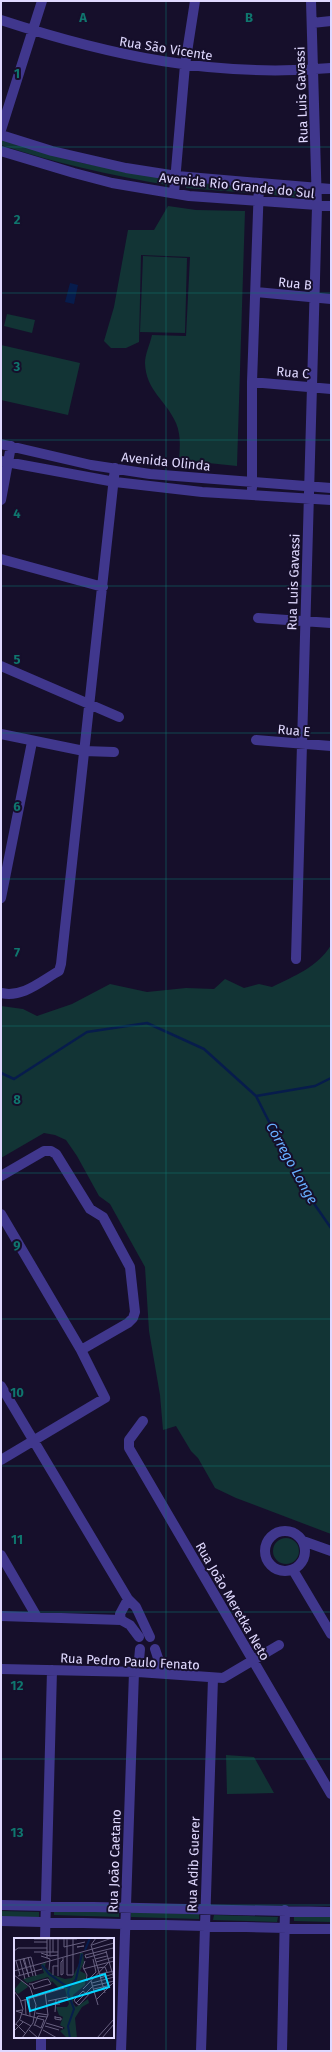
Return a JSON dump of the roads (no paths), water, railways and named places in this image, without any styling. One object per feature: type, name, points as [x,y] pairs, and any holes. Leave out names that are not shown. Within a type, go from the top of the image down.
[{"type":"street","points":[[1,130],[42,1]]},
{"type":"street","points":[[174,193],[177,176],[185,65],[195,1]]},
{"type":"street","name":"Rua Luis Gavassi","points":[[296,959],[317,206],[311,1]]},
{"type":"street","name":"Rua São Vicente","points":[[1,20],[32,31],[112,53],[185,65],[223,70],[314,70],[331,68]]},
{"type":"street","points":[[312,23],[331,21]]},
{"type":"street","name":"Avenida Rio Grande do Sul","points":[[1,135],[89,161],[177,176],[331,189]]},
{"type":"street","name":"Avenida Rio Grande do Sul","points":[[1,151],[74,173],[112,182],[174,193],[258,202],[331,206]]},
{"type":"street","points":[[252,494],[252,382],[259,184]]},
{"type":"street","name":"Rua B","points":[[256,292],[331,299]]},
{"type":"street","name":"Rua C","points":[[252,382],[331,388]]},
{"type":"street","points":[[1,500],[6,445]]},
{"type":"street","name":"Avenida Olinda","points":[[6,445],[91,465],[194,478],[331,488]]},
{"type":"street","name":"Avenida Olinda","points":[[4,462],[115,482],[202,492],[331,500]]},
{"type":"street","points":[[1,993],[12,996],[21,993],[59,971],[61,964],[115,482],[115,468]]},
{"type":"street","points":[[1,559],[103,587]]},
{"type":"street","points":[[258,618],[331,623]]},
{"type":"street","points":[[1,666],[119,716]]},
{"type":"street","points":[[1,734],[32,742],[84,751],[114,752]]},
{"type":"street","name":"Rua E","points":[[256,740],[331,746]]},
{"type":"street","points":[[1,898],[32,742]]},
{"type":"street","points":[[1,1176],[44,1151],[51,1151],[56,1154],[90,1209],[103,1217],[130,1267],[135,1312],[133,1318],[128,1323],[81,1350]]},
{"type":"street","points":[[1,1214],[81,1350],[105,1398],[1,1460]]},
{"type":"street","points":[[1,1386],[128,1600],[136,1607],[149,1633],[138,1635],[130,1626],[121,1620],[1,1616]]},
{"type":"street","name":"Rua João Meretka Neto","points":[[143,1421],[128,1440],[129,1448],[331,1794]]},
{"type":"street","points":[[304,1541],[306,1552],[305,1558],[302,1563],[293,1570],[286,1572],[272,1567],[265,1555],[265,1547],[272,1535],[286,1530],[299,1536],[304,1541],[331,1551]]},
{"type":"street","points":[[1,1555],[37,1617]]},
{"type":"street","points":[[293,1570],[331,1634]]},
{"type":"street","points":[[121,1620],[120,1614],[122,1607],[128,1600]]},
{"type":"street","name":"Rua Pedro Paulo Fenato","points":[[1,1669],[163,1673],[223,1678],[253,1662],[279,1645]]},
{"type":"street","name":"Rua João Caetano","points":[[121,2051],[125,1909],[136,1672],[140,1649]]},
{"type":"street","points":[[155,1649],[163,1673]]},
{"type":"street","points":[[45,1938],[52,1670]]},
{"type":"street","name":"Rua Adib Guerer","points":[[201,2051],[213,1678]]},
{"type":"street","points":[[1,1905],[125,1909],[285,1910],[331,1912]]},
{"type":"street","points":[[282,2051],[285,1910]]},
{"type":"street","points":[[1,1920],[46,1920],[331,1929]]},
{"type":"street","points":[[41,2038],[41,2051]]},
{"type":"water","points":[[70,283],[78,285],[74,304],[65,302]]},
{"type":"waterway","points":[[1,1073],[14,1079],[87,1032],[147,1023],[204,1049],[256,1096],[315,1086],[331,1078]]},
{"type":"waterway","name":"Córrego Longe","points":[[256,1096],[301,1185],[331,1228]]}]
